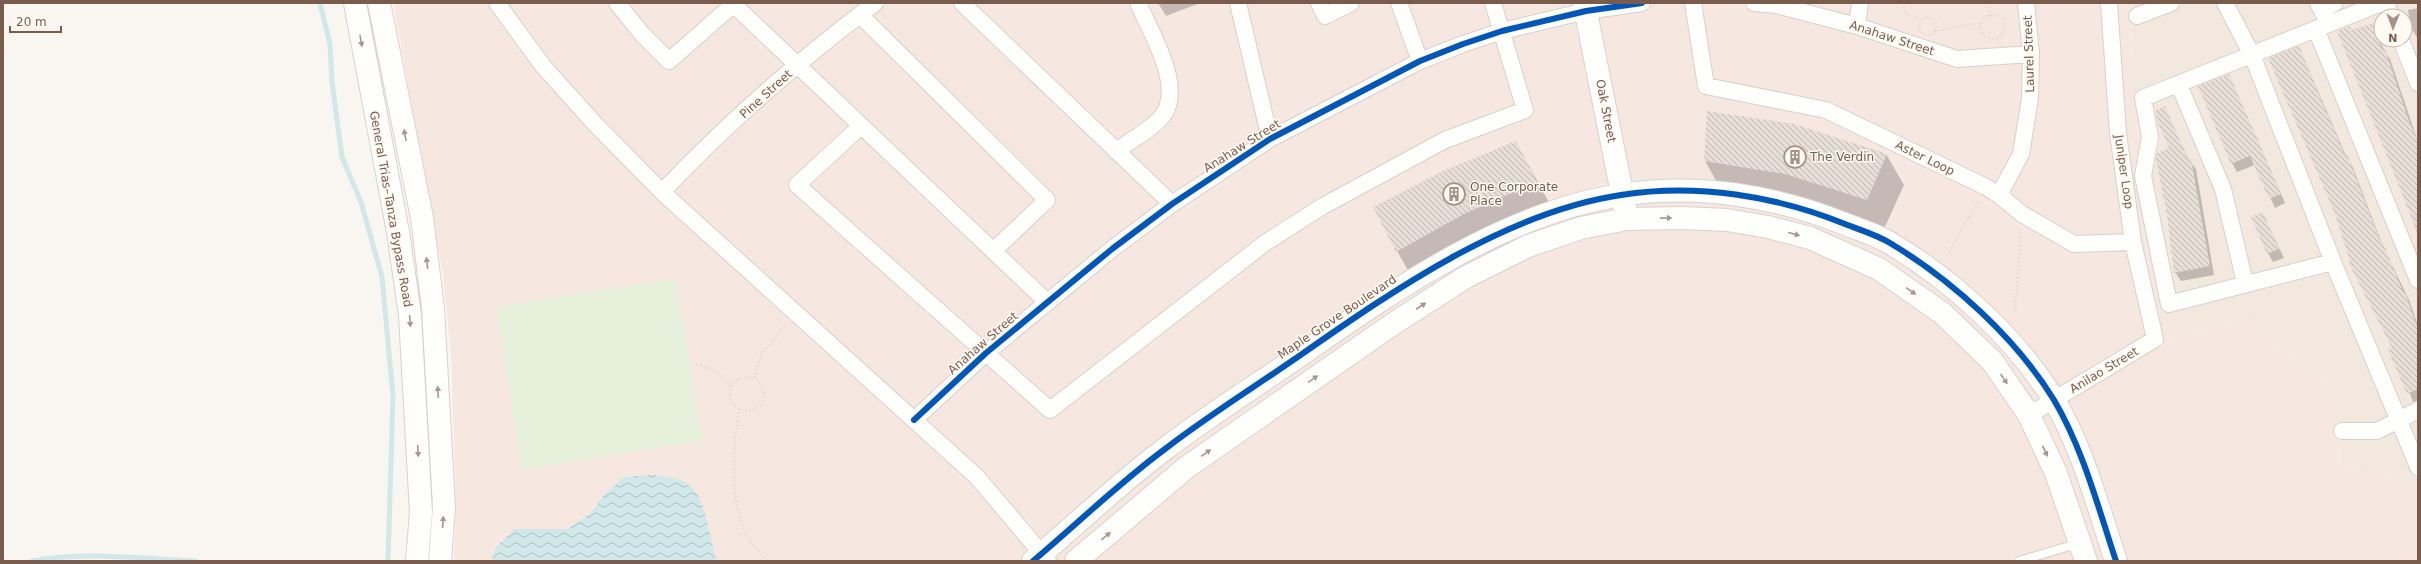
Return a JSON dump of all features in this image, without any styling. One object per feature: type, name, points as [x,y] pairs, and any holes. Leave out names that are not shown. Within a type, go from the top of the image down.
[{"type":"street","name":"General Trias–Tanza Bypass Road","points":[[354,3],[398,232],[410,315],[421,513],[417,561]]},
{"type":"street","name":"General Trias–Tanza Bypass Road","points":[[379,3],[422,218],[433,308],[444,507],[440,561]]},
{"type":"street","points":[[498,3],[543,66],[596,125],[662,192],[977,477],[1041,558]]},
{"type":"street","points":[[617,3],[642,34],[669,61],[734,3],[798,66],[1047,302]]},
{"type":"street","name":"Pine Street","points":[[662,192],[690,162],[798,66],[875,3]]},
{"type":"street","points":[[962,3],[1172,204]]},
{"type":"street","points":[[1116,150],[1159,120],[1167,110],[1171,95],[1165,65],[1138,3]]},
{"type":"street","points":[[1238,3],[1270,139]]},
{"type":"street","points":[[1319,3],[1325,16],[1351,3]]},
{"type":"street","points":[[1399,3],[1420,61]]},
{"type":"street","points":[[861,126],[797,185],[1050,410],[1202,290],[1271,239],[1330,202],[1445,140],[1525,110],[1493,3]]},
{"type":"street","name":"Anahaw Street","points":[[914,420],[986,353],[1112,249],[1172,204],[1270,139],[1420,61],[1502,32],[1585,7],[1642,3]]},
{"type":"street","name":"Aster Loop","points":[[1693,3],[1706,86],[1826,110],[1993,191],[2022,214],[2074,244],[2133,242]]},
{"type":"street","name":"Anahaw Street","points":[[1754,3],[1776,4],[1857,26],[1957,59],[2031,54]]},
{"type":"street","points":[[1857,26],[1860,3]]},
{"type":"street","name":"Laurel Street","points":[[1993,191],[2021,154],[2030,98],[2031,54],[2026,3]]},
{"type":"street","name":"Juniper Loop","points":[[2108,3],[2118,133],[2133,242],[2155,339]]},
{"type":"street","points":[[2137,16],[2171,3]]},
{"type":"street","points":[[2225,3],[2252,55],[2332,262],[2418,467]]},
{"type":"street","points":[[2332,262],[2245,283],[2169,304],[2143,176],[2150,137],[2143,98],[2252,55],[2324,14],[2381,3]]},
{"type":"street","name":"Oak Street","points":[[1585,7],[1627,219]]},
{"type":"street","points":[[2324,14],[2418,280]]},
{"type":"street","points":[[860,15],[1047,200],[993,250]]},
{"type":"street","points":[[2404,48],[2418,83]]},
{"type":"street","points":[[2179,85],[2223,189],[2245,283]]},
{"type":"street","name":"Maple Grove Boulevard","points":[[1041,558],[1163,450],[1377,301],[1453,257],[1519,226],[1574,205],[1622,194],[1681,192],[1728,194],[1774,200],[1816,212],[1889,242],[1957,290],[2014,345],[2054,400],[2084,465],[2116,561]]},
{"type":"street","points":[[1076,561],[1187,467],[1393,324],[1466,277],[1528,246],[1581,228],[1627,219],[1727,220],[1768,227],[1810,238],[1878,268],[1942,313],[1992,361],[2029,415],[2056,473],[2083,552]]},
{"type":"street","name":"Anilao Street","points":[[2029,415],[2155,339]]},
{"type":"street","points":[[2342,431],[2377,431],[2418,410]]},
{"type":"lane","points":[[2019,561],[2083,552]]},
{"type":"path","points":[[1902,3],[1907,15],[1922,19],[1928,17],[1933,18],[1937,25],[1935,31]]},
{"type":"path","points":[[1989,3],[1989,16]]},
{"type":"path","points":[[1922,19],[1919,27],[1922,32],[1930,34],[1935,31],[1973,24],[1981,24],[1989,16],[1997,16],[2003,21],[2004,29],[2002,35],[1996,39],[1988,38],[1982,32],[1981,24]]},
{"type":"path","points":[[1949,252],[1993,191]]},
{"type":"path","points":[[2015,310],[2022,214]]},
{"type":"path","points":[[755,378],[760,356],[796,314]]},
{"type":"path","points":[[696,366],[707,367],[723,375],[731,387]]},
{"type":"path","points":[[750,376],[755,378],[763,386],[765,397],[759,406],[750,411],[739,409],[730,397],[731,387],[739,379],[750,376]]},
{"type":"path","points":[[739,409],[734,441],[735,483],[740,516],[748,538],[767,561]]},
{"type":"shaded area","points":[[393,3],[2134,3],[2130,81],[2141,142],[2136,173],[2169,342],[2257,318],[2271,347],[2294,357],[2300,374],[2329,381],[2339,425],[2341,469],[2382,473],[2413,490],[2418,482],[2418,561],[454,561],[456,501],[451,355],[443,274]]},
{"type":"shaded area","points":[[2134,3],[2418,3],[2418,482],[2413,490],[2382,473],[2341,469],[2339,425],[2300,374],[2294,357],[2271,347],[2257,318],[2169,342],[2136,173],[2141,142],[2130,81]]},
{"type":"green space","points":[[676,278],[703,441],[522,470],[496,307]]},
{"type":"water","points":[[655,475],[685,482],[693,488],[703,507],[717,561],[491,561],[496,547],[515,529],[567,529],[590,514],[605,494],[624,477]]},
{"type":"building","points":[[2373,23],[2373,48],[2381,48],[2382,50],[2385,49],[2409,121],[2418,141],[2418,234],[2337,31],[2350,26],[2351,30]]},
{"type":"building","points":[[2299,46],[2345,155],[2347,154],[2381,243],[2383,242],[2403,292],[2405,292],[2418,329],[2418,389],[2407,394],[2388,350],[2392,348],[2348,262],[2350,261],[2335,214],[2268,58]]},
{"type":"building","points":[[2229,74],[2281,194],[2269,199],[2250,156],[2231,164],[2198,86]]},
{"type":"building","points":[[2165,106],[2188,159],[2191,159],[2210,266],[2174,273],[2167,215],[2156,160],[2157,153],[2169,148],[2157,121],[2155,111]]},
{"type":"building","name":"The Verdin","points":[[1707,111],[1794,124],[1887,154],[1867,200],[1785,174],[1704,161]]},
{"type":"building","name":"One Corporate Place","points":[[1516,141],[1537,182],[1464,214],[1396,252],[1373,207],[1443,171]]},
{"type":"building","points":[[2263,212],[2279,249],[2267,254],[2251,217]]},
{"type":"waterway","points":[[320,3],[330,44],[332,82],[342,157],[361,202],[382,277],[393,396],[388,561]]},
{"type":"waterway","points":[[32,561],[73,556],[114,556],[196,561]]},
{"type":"cycle path","points":[[914,420],[986,353],[1112,249],[1172,204],[1270,139],[1420,61],[1463,44],[1502,31],[1586,11],[1642,3]]},
{"type":"cycle path","points":[[1033,561],[1131,476],[1182,436],[1375,304],[1454,256],[1494,236],[1536,218],[1578,204],[1621,195],[1678,191],[1736,194],[1764,199],[1819,214],[1885,240],[1936,274],[1959,293],[2002,333],[2039,377],[2054,400],[2082,458],[2116,561]]},
{"type":"place","name":"The Verdin","points":[[1795,157]]},
{"type":"place","name":"One Corporate Place","points":[[1454,194]]}]
